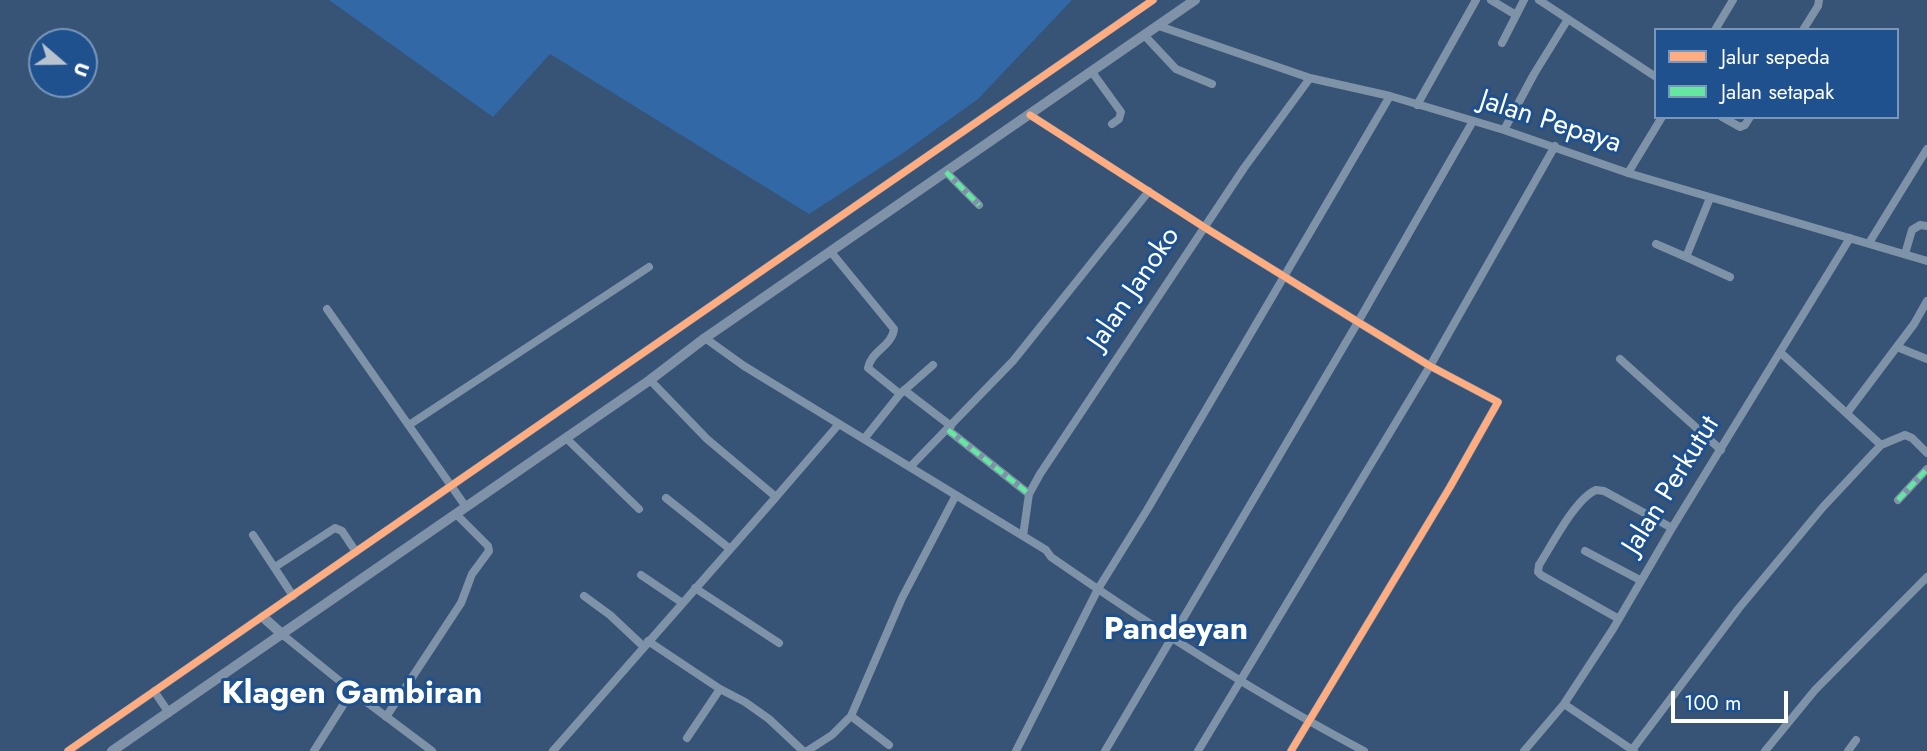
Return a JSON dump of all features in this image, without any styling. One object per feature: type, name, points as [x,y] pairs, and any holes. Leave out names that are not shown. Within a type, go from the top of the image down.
[{"type":"highway","points":[[113,751],[1195,0]]},
{"type":"highway","points":[[263,617],[283,635]]},
{"type":"street","points":[[68,751],[1153,0]]},
{"type":"street","points":[[1416,105],[1476,0]]},
{"type":"street","points":[[1491,0],[1516,15]]},
{"type":"street","points":[[1502,43],[1524,0]]},
{"type":"street","points":[[1539,0],[1654,76]]},
{"type":"street","points":[[1716,28],[1733,0]]},
{"type":"street","points":[[1804,28],[1819,0]]},
{"type":"street","points":[[1504,130],[1568,19]]},
{"type":"street","name":"Jalan Pepaya","points":[[1159,26],[1310,78],[1390,96],[1555,146],[1628,173],[1927,261]]},
{"type":"street","points":[[1145,36],[1171,64],[1212,84]]},
{"type":"street","points":[[1092,72],[1121,112],[1119,119],[1112,124]]},
{"type":"street","name":"Jalan Janoko","points":[[1023,537],[1029,494],[1038,477],[1204,227],[1310,78]]},
{"type":"street","points":[[1016,751],[1098,589],[1390,96]]},
{"type":"street","points":[[1030,115],[1204,227],[1430,366],[1495,400],[1498,405],[1291,751]]},
{"type":"street","points":[[1628,173],[1661,119]]},
{"type":"street","points":[[1725,119],[1740,127],[1749,119]]},
{"type":"street","points":[[1105,751],[1473,121]]},
{"type":"street","points":[[1198,751],[1430,366],[1555,146]]},
{"type":"street","points":[[1869,243],[1927,149]]},
{"type":"street","points":[[946,172],[979,205]]},
{"type":"street","points":[[909,467],[1013,361],[1149,191]]},
{"type":"street","points":[[1686,257],[1710,198]]},
{"type":"street","points":[[1905,254],[1912,230],[1920,225],[1927,226]]},
{"type":"street","name":"Jalan Perkutut","points":[[1524,751],[1564,704],[1619,619],[1640,580],[1850,238]]},
{"type":"street","points":[[1656,244],[1730,277]]},
{"type":"street","points":[[831,252],[894,328],[893,337],[870,359],[868,368],[949,428],[1029,494]]},
{"type":"street","points":[[409,425],[649,267]]},
{"type":"street","points":[[1847,414],[1927,301]]},
{"type":"street","points":[[327,309],[466,508]]},
{"type":"street","points":[[705,338],[744,366],[1023,537],[1098,589],[1241,679],[1364,751]]},
{"type":"street","points":[[1897,347],[1927,359]]},
{"type":"street","points":[[1781,353],[1881,445]]},
{"type":"street","points":[[1620,359],[1721,450]]},
{"type":"street","points":[[864,439],[902,392],[933,365]]},
{"type":"street","points":[[650,380],[708,439],[776,496]]},
{"type":"street","points":[[553,751],[839,424]]},
{"type":"street","points":[[1564,704],[1633,750],[1739,608],[1823,507],[1881,445],[1905,435],[1912,438],[1927,453]]},
{"type":"street","points":[[566,438],[639,509]]},
{"type":"street","points":[[1898,499],[1927,469]]},
{"type":"street","points":[[1619,619],[1541,575],[1538,572],[1539,565],[1577,507],[1596,489],[1672,528]]},
{"type":"street","points":[[584,596],[646,643],[745,702],[805,751],[832,735],[850,716],[902,598],[956,495]]},
{"type":"street","points":[[666,498],[730,549]]},
{"type":"street","points":[[386,717],[461,603],[472,574],[489,551],[488,546],[456,514]]},
{"type":"street","points":[[275,567],[332,528],[342,531],[356,552]]},
{"type":"street","points":[[253,536],[293,596]]},
{"type":"street","points":[[1585,551],[1640,580]]},
{"type":"street","points":[[641,575],[681,602]]},
{"type":"street","points":[[1765,751],[1815,690],[1927,577]]},
{"type":"street","points":[[695,588],[779,643]]},
{"type":"street","points":[[283,635],[432,751]]},
{"type":"street","points":[[687,738],[720,689]]},
{"type":"street","points":[[154,691],[169,713]]},
{"type":"street","points":[[314,751],[352,691]]},
{"type":"street","points":[[850,716],[889,745]]},
{"type":"street","points":[[1849,751],[1856,740]]},
{"type":"shaded area","points":[[329,0],[1072,0],[978,99],[903,153],[809,214],[550,54],[493,117]]},
{"type":"marked path","points":[[946,172],[979,205]]},
{"type":"marked path","points":[[948,430],[1029,494]]},
{"type":"marked path","points":[[1898,500],[1927,469]]},
{"type":"cycle path","points":[[68,751],[1153,0]]},
{"type":"cycle path","points":[[1030,115],[1358,322],[1430,366],[1498,402],[1291,751]]},
{"type":"district","name":"Pandeyan","points":[[1176,631]]},
{"type":"district","name":"Klagen Gambiran","points":[[352,695]]}]
